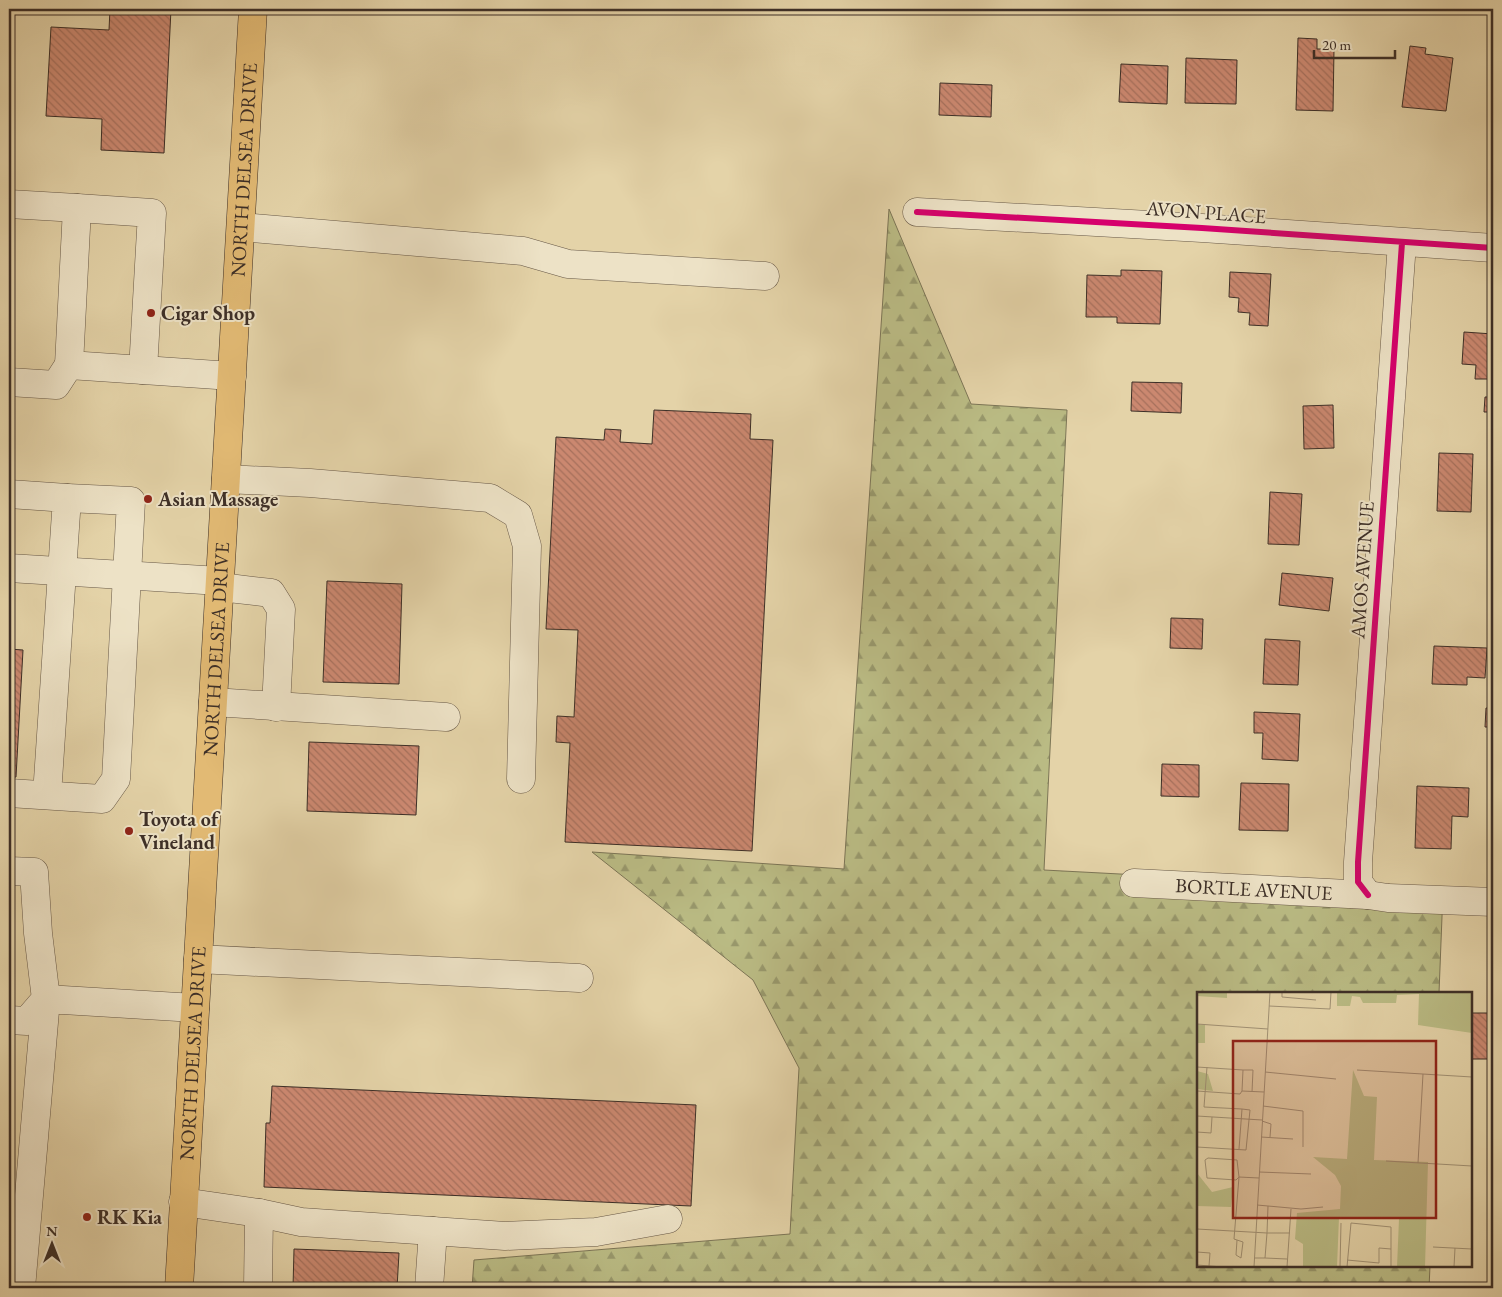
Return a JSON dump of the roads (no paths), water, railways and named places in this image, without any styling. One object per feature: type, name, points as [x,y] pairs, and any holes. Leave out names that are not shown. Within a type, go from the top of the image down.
[{"type":"main road","name":"NORTH DELSEA DRIVE","points":[[179,1288],[253,9]]},
{"type":"street","points":[[9,204],[152,213],[143,370]]},
{"type":"street","points":[[9,382],[56,385],[69,365],[77,208]]},
{"type":"street","name":"AVON PLACE","points":[[917,212],[1202,228],[1493,248]]},
{"type":"street","points":[[241,228],[523,251],[568,264],[764,276]]},
{"type":"street","name":"AMOS AVENUE","points":[[1368,895],[1358,882],[1358,862],[1402,243]]},
{"type":"street","points":[[69,365],[232,376]]},
{"type":"street","points":[[226,479],[310,483],[490,498],[518,515],[527,546],[521,779]]},
{"type":"street","points":[[9,494],[131,501],[116,779],[102,799],[9,793]]},
{"type":"street","points":[[47,795],[68,498]]},
{"type":"street","points":[[9,568],[128,575],[220,584],[271,594],[281,609],[276,707]]},
{"type":"street","points":[[213,702],[446,717]]},
{"type":"street","points":[[9,871],[34,872],[38,933],[46,1000],[21,1288]]},
{"type":"street","name":"BORTLE AVENUE","points":[[1134,883],[1368,895],[1388,898],[1493,902]]},
{"type":"street","points":[[198,959],[578,978]]},
{"type":"street","points":[[46,1000],[195,1008]]},
{"type":"street","points":[[9,1020],[27,1021],[46,1000]]},
{"type":"street","points":[[183,1202],[259,1213],[300,1222],[505,1236],[596,1232],[668,1219]]},
{"type":"street","points":[[258,1288],[259,1213]]},
{"type":"street","points":[[428,1288],[432,1231]]},
{"type":"place","name":"Cigar Shop","points":[[151,313]]},
{"type":"place","name":"Asian Massage","points":[[148,499]]},
{"type":"place","name":"Toyota of Vineland","points":[[129,831]]},
{"type":"place","name":"RK Kia","points":[[87,1217]]}]
